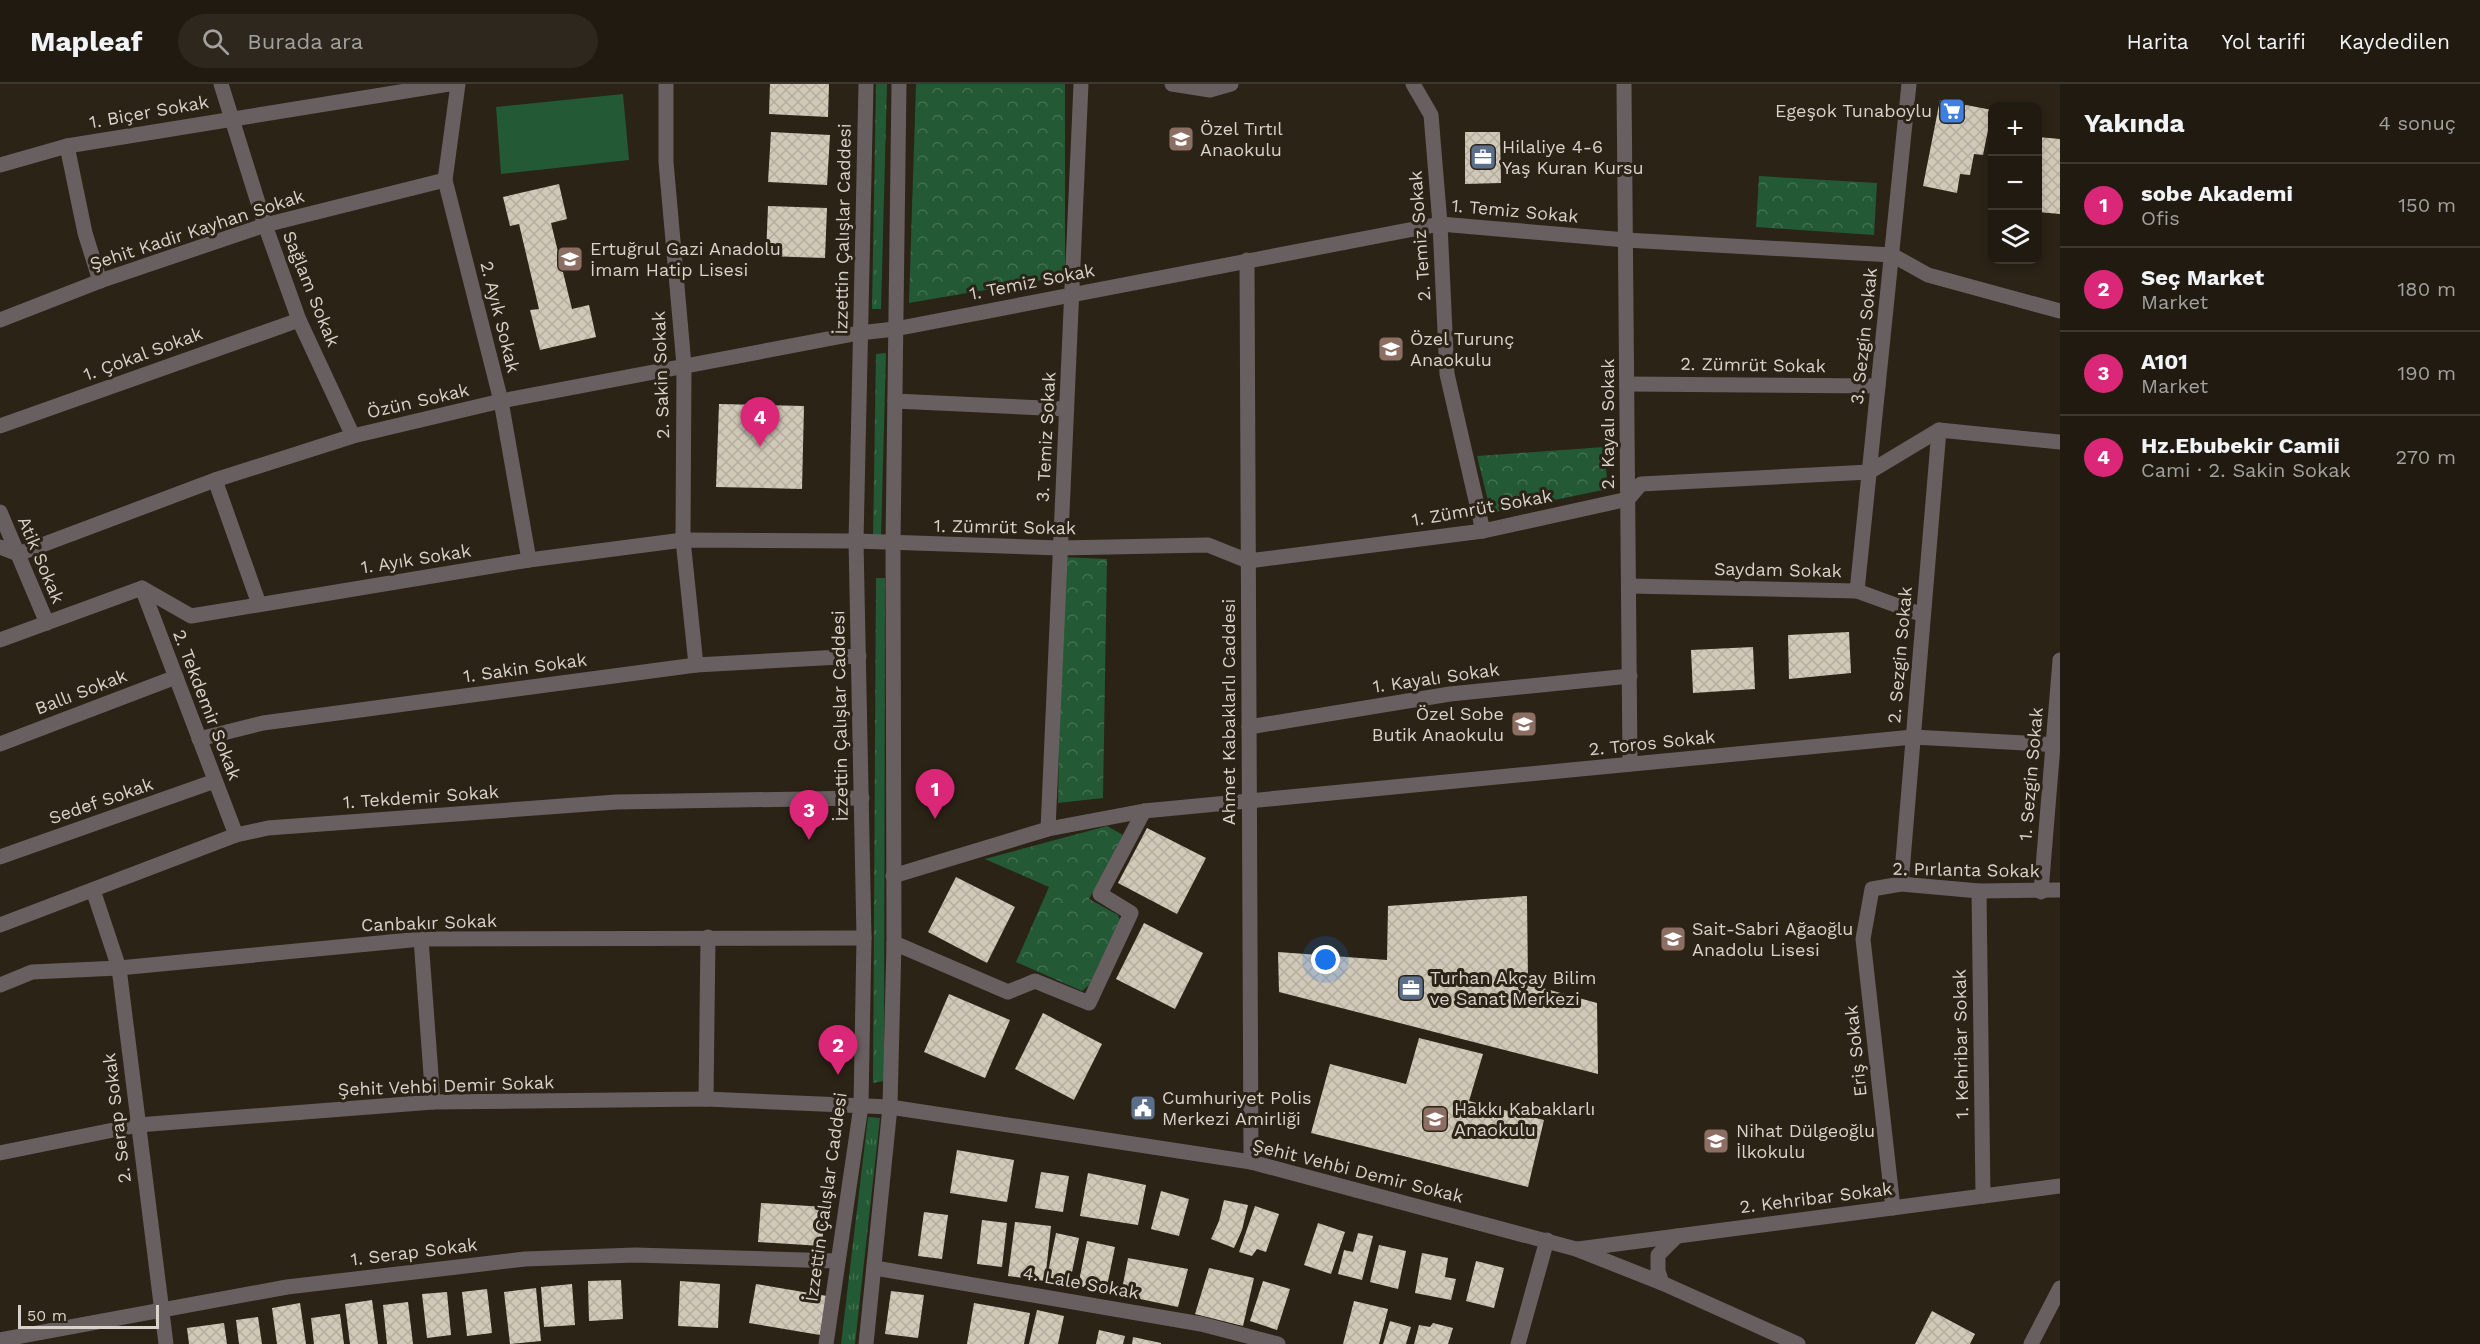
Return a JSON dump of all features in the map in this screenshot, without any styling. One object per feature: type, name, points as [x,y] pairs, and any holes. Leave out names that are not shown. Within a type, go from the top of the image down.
[{"type":"street","name":"Sağlam Sokak","points":[[221,84],[264,225],[298,320],[353,436]]},
{"type":"street","name":"1. Biçer Sokak","points":[[0,165],[67,146],[448,84]]},
{"type":"street","name":"2. Ayık Sokak","points":[[458,84],[445,180],[501,401],[529,560]]},
{"type":"street","name":"2. Sakin Sokak","points":[[666,84],[666,162],[684,365],[683,540],[696,665]]},
{"type":"street","name":"İzzettin Çalışlar Caddesi","points":[[826,1344],[861,1106],[864,938],[856,541],[866,84]]},
{"type":"street","points":[[866,1344],[890,1107],[894,943],[893,544],[899,84]]},
{"type":"street","name":"3. Temiz Sokak","points":[[1048,829],[1081,84]]},
{"type":"street","points":[[1172,84],[1210,90],[1231,84]]},
{"type":"street","name":"2. Temiz Sokak","points":[[1413,84],[1431,115],[1440,224],[1447,374],[1483,531]]},
{"type":"street","name":"2. Kayalı Sokak","points":[[1624,84],[1630,764]]},
{"type":"street","name":"3. Sezgin Sokak","points":[[1857,591],[1910,84]]},
{"type":"street","points":[[67,146],[85,233],[100,281]]},
{"type":"street","name":"Şehit Kadir Kayhan Sokak","points":[[0,320],[100,281],[264,225],[445,180]]},
{"type":"street","name":"1. Temiz Sokak","points":[[859,333],[895,329],[1072,293],[1440,224],[1626,240],[1892,255],[1928,275],[2060,311]]},
{"type":"street","name":"Ahmet Kabaklarlı Caddesi","points":[[1247,260],[1251,1162]]},
{"type":"street","name":"1. Çokal Sokak","points":[[0,426],[298,320]]},
{"type":"street","name":"Özün Sokak","points":[[18,554],[215,480],[353,436],[501,401],[859,333]]},
{"type":"street","name":"2. Zümrüt Sokak","points":[[1627,384],[1878,386]]},
{"type":"street","points":[[895,401],[1066,409]]},
{"type":"street","points":[[1939,429],[2060,442]]},
{"type":"street","name":"1. Zümrüt Sokak","points":[[856,541],[1060,548],[1208,544],[1248,561],[1483,531],[1628,499],[1641,484],[1869,472],[1939,429]]},
{"type":"street","name":"2. Sezgin Sokak","points":[[1901,884],[1939,429]]},
{"type":"street","points":[[215,480],[259,604]]},
{"type":"street","name":"Atik Sokak","points":[[0,512],[46,623]]},
{"type":"street","name":"1. Ayık Sokak","points":[[142,588],[191,616],[529,560],[683,540],[856,541]]},
{"type":"street","points":[[0,547],[18,554]]},
{"type":"street","name":"Saydam Sokak","points":[[1629,586],[1857,591],[1923,615]]},
{"type":"street","points":[[0,640],[142,588]]},
{"type":"street","name":"2. Tekdemir Sokak","points":[[142,588],[236,835]]},
{"type":"street","name":"1. Sakin Sokak","points":[[199,739],[263,723],[696,665],[860,657]]},
{"type":"street","name":"1. Sezgin Sokak","points":[[2041,892],[2056,745],[2060,660]]},
{"type":"street","name":"1. Kayalı Sokak","points":[[1249,727],[1450,694],[1630,676]]},
{"type":"street","name":"Ballı Sokak","points":[[0,744],[176,677]]},
{"type":"street","name":"2. Toros Sokak","points":[[893,876],[1048,829],[1144,811],[1913,737],[2056,745]]},
{"type":"street","name":"Sedef Sokak","points":[[0,857],[215,781]]},
{"type":"street","name":"1. Tekdemir Sokak","points":[[0,925],[236,835],[268,828],[616,802],[862,798]]},
{"type":"street","points":[[894,943],[1008,992],[1035,981],[1089,1003],[1131,913],[1100,894],[1144,811]]},
{"type":"street","name":"2. Pırlanta Sokak","points":[[1872,889],[1901,884],[1979,891],[2060,890]]},
{"type":"street","name":"Eriş Sokak","points":[[1872,889],[1863,939],[1893,1208]]},
{"type":"street","name":"2. Serap Sokak","points":[[93,890],[119,968],[166,1344]]},
{"type":"street","name":"1. Kehribar Sokak","points":[[1979,891],[1983,1196]]},
{"type":"street","points":[[706,1099],[708,937]]},
{"type":"street","name":"Canbakır Sokak","points":[[0,985],[32,972],[119,968],[421,939],[864,938]]},
{"type":"street","points":[[421,939],[433,1102]]},
{"type":"street","name":"Şehit Vehbi Demir Sokak","points":[[0,1153],[138,1125],[433,1102],[706,1099],[890,1107],[1251,1162],[1576,1249],[1662,1283],[1798,1344]]},
{"type":"street","name":"2. Kehribar Sokak","points":[[1576,1249],[2060,1186]]},
{"type":"street","points":[[1662,1283],[1658,1271],[1658,1256],[1677,1236]]},
{"type":"street","points":[[1518,1344],[1547,1240]]},
{"type":"street","name":"1. Serap Sokak","points":[[0,1340],[287,1287],[525,1259],[635,1255],[838,1261]]},
{"type":"street","name":"4. Lale Sokak","points":[[875,1268],[1201,1324],[1278,1344]]},
{"type":"street","points":[[2031,1344],[2060,1288]]},
{"type":"green space","points":[[876,84],[887,84],[881,309],[872,309]]},
{"type":"green space","points":[[916,84],[1065,84],[1065,276],[909,303]]},
{"type":"green space","points":[[623,94],[629,160],[501,174],[496,107]]},
{"type":"green space","points":[[1759,176],[1877,183],[1874,235],[1756,227]]},
{"type":"green space","points":[[886,353],[881,537],[873,538],[876,354]]},
{"type":"green space","points":[[1604,447],[1608,489],[1491,513],[1477,456]]},
{"type":"green space","points":[[1062,557],[1107,559],[1103,798],[1058,803]]},
{"type":"green space","points":[[876,578],[885,578],[884,1081],[873,1083]]},
{"type":"green space","points":[[1107,826],[1123,835],[1089,899],[1118,915],[1120,920],[1089,985],[1082,991],[1016,962],[1049,887],[985,859]]},
{"type":"green space","points":[[868,1117],[880,1118],[855,1344],[841,1344]]},
{"type":"building","points":[[770,84],[829,84],[828,117],[769,114]]},
{"type":"building","points":[[1940,100],[1988,109],[1988,130],[1983,155],[1974,154],[1970,175],[1960,174],[1957,193],[1923,186]]},
{"type":"building","points":[[771,132],[830,135],[827,185],[768,182]]},
{"type":"building","name":"Hilaliye 4-6 Yaş Kuran Kursu","points":[[1465,132],[1500,132],[1501,183],[1465,184]]},
{"type":"building","points":[[2042,137],[2060,139],[2060,214],[2042,212]]},
{"type":"building","points":[[559,184],[567,219],[551,223],[572,309],[589,305],[596,337],[540,350],[530,310],[539,309],[519,224],[510,226],[503,197]]},
{"type":"building","points":[[768,206],[827,208],[825,258],[766,256]]},
{"type":"building","points":[[719,404],[804,406],[802,489],[716,487]]},
{"type":"building","points":[[1849,632],[1851,673],[1789,679],[1788,635]]},
{"type":"building","points":[[1753,647],[1755,689],[1693,693],[1691,650]]},
{"type":"building","points":[[1147,828],[1206,858],[1177,914],[1118,883]]},
{"type":"building","points":[[956,877],[1015,907],[987,963],[928,932]]},
{"type":"building","name":"Turhan Akçay Bilim ve Sanat Merkezi","points":[[1527,896],[1528,984],[1597,1003],[1598,1074],[1279,992],[1278,952],[1387,960],[1388,906]]},
{"type":"building","points":[[1144,923],[1203,953],[1175,1009],[1116,979]]},
{"type":"building","points":[[949,994],[1010,1020],[985,1078],[924,1052]]},
{"type":"building","points":[[1043,1013],[1102,1044],[1074,1100],[1015,1069]]},
{"type":"building","points":[[1419,1038],[1483,1054],[1469,1101],[1544,1120],[1528,1187],[1311,1133],[1330,1064],[1406,1084]]},
{"type":"building","points":[[957,1150],[1014,1160],[1007,1202],[950,1193]]},
{"type":"building","points":[[1041,1172],[1069,1176],[1063,1212],[1035,1208]]},
{"type":"building","points":[[1088,1173],[1146,1185],[1138,1225],[1080,1216]]},
{"type":"building","points":[[1161,1191],[1189,1199],[1179,1236],[1151,1229]]},
{"type":"building","points":[[1224,1200],[1248,1205],[1242,1230],[1234,1248],[1211,1239],[1219,1221]]},
{"type":"building","points":[[761,1203],[825,1207],[822,1246],[758,1242]]},
{"type":"building","points":[[1255,1206],[1279,1214],[1266,1252],[1257,1249],[1252,1256],[1239,1252]]},
{"type":"building","points":[[924,1212],[948,1215],[942,1259],[918,1256]]},
{"type":"building","points":[[982,1220],[1007,1223],[1002,1267],[977,1264]]},
{"type":"building","points":[[1015,1222],[1051,1226],[1045,1281],[1008,1276]]},
{"type":"building","points":[[1318,1223],[1345,1232],[1331,1274],[1304,1265]]},
{"type":"building","points":[[1056,1233],[1079,1238],[1070,1282],[1047,1277]]},
{"type":"building","points":[[1358,1233],[1373,1236],[1362,1280],[1338,1274],[1344,1250],[1353,1252]]},
{"type":"building","points":[[1087,1241],[1115,1247],[1106,1291],[1078,1286]]},
{"type":"building","points":[[1379,1245],[1406,1251],[1398,1289],[1370,1282]]},
{"type":"building","points":[[1422,1253],[1448,1258],[1445,1277],[1456,1279],[1451,1300],[1415,1293]]},
{"type":"building","points":[[1128,1258],[1188,1269],[1178,1307],[1121,1295]]},
{"type":"building","points":[[1476,1261],[1504,1268],[1494,1308],[1466,1301]]},
{"type":"building","points":[[1209,1268],[1254,1278],[1243,1326],[1195,1314]]},
{"type":"building","points":[[621,1280],[623,1319],[589,1321],[588,1281]]},
{"type":"building","points":[[680,1281],[720,1284],[718,1328],[678,1326]]},
{"type":"building","points":[[1263,1281],[1290,1289],[1277,1330],[1250,1321]]},
{"type":"building","points":[[572,1284],[575,1325],[544,1327],[541,1287]]},
{"type":"building","points":[[756,1284],[827,1296],[820,1335],[749,1323]]},
{"type":"building","points":[[536,1288],[541,1341],[510,1344],[504,1292]]},
{"type":"building","points":[[487,1289],[492,1333],[467,1336],[462,1292]]},
{"type":"building","points":[[891,1291],[924,1295],[918,1338],[885,1334]]},
{"type":"building","points":[[447,1292],[451,1335],[427,1338],[422,1294]]},
{"type":"building","points":[[372,1300],[378,1344],[350,1344],[345,1304]]},
{"type":"building","points":[[1354,1301],[1388,1309],[1379,1344],[1343,1344]]},
{"type":"building","points":[[408,1302],[413,1344],[387,1344],[383,1305]]},
{"type":"building","points":[[300,1303],[306,1344],[277,1344],[272,1308]]},
{"type":"building","points":[[974,1303],[1030,1313],[1024,1344],[967,1344]]},
{"type":"building","points":[[1037,1310],[1064,1316],[1058,1344],[1029,1344]]},
{"type":"building","points":[[1932,1311],[1975,1334],[1970,1344],[1915,1344]]},
{"type":"building","points":[[340,1314],[344,1344],[314,1344],[311,1318]]},
{"type":"building","points":[[258,1317],[262,1344],[239,1344],[236,1320]]},
{"type":"building","points":[[1390,1321],[1411,1327],[1406,1344],[1383,1344]]},
{"type":"building","points":[[224,1323],[227,1344],[189,1344],[187,1328]]},
{"type":"building","points":[[1433,1323],[1453,1328],[1448,1344],[1414,1344],[1419,1325],[1430,1327]]},
{"type":"building","points":[[1099,1330],[1125,1336],[1123,1344],[1096,1344]]},
{"type":"building","points":[[1133,1337],[1161,1343],[1161,1344],[1132,1344]]},
{"type":"place","name":"Egeşok Tunaboylu","points":[[1952,111]]},
{"type":"place","name":"Özel Tırtıl Anaokulu","points":[[1181,139]]},
{"type":"place","name":"Hilaliye 4-6 Yaş Kuran Kursu","points":[[1483,157]]},
{"type":"place","name":"Ertuğrul Gazi Anadolu İmam Hatip Lisesi","points":[[570,259]]},
{"type":"place","name":"Özel Turunç Anaokulu","points":[[1391,349]]},
{"type":"place","name":"Hz.Ebubekir Camii","points":[[760,447]]},
{"type":"place","name":"Özel Sobe Butik Anaokulu","points":[[1524,724]]},
{"type":"place","name":"sobe Akademi","points":[[935,819]]},
{"type":"place","name":"A101","points":[[809,840]]},
{"type":"place","name":"Sait-Sabri Ağaoğlu Anadolu Lisesi","points":[[1673,939]]},
{"type":"place","name":"Turhan Akçay Bilim ve Sanat Merkezi","points":[[1411,988]]},
{"type":"place","name":"Seç Market","points":[[838,1075]]},
{"type":"place","name":"Cumhuriyet Polis Merkezi Amirliği","points":[[1143,1108]]},
{"type":"place","name":"Hakkı Kabaklarlı Anaokulu","points":[[1435,1119]]},
{"type":"place","name":"Nihat Dülgeoğlu İlkokulu","points":[[1716,1141]]}]
